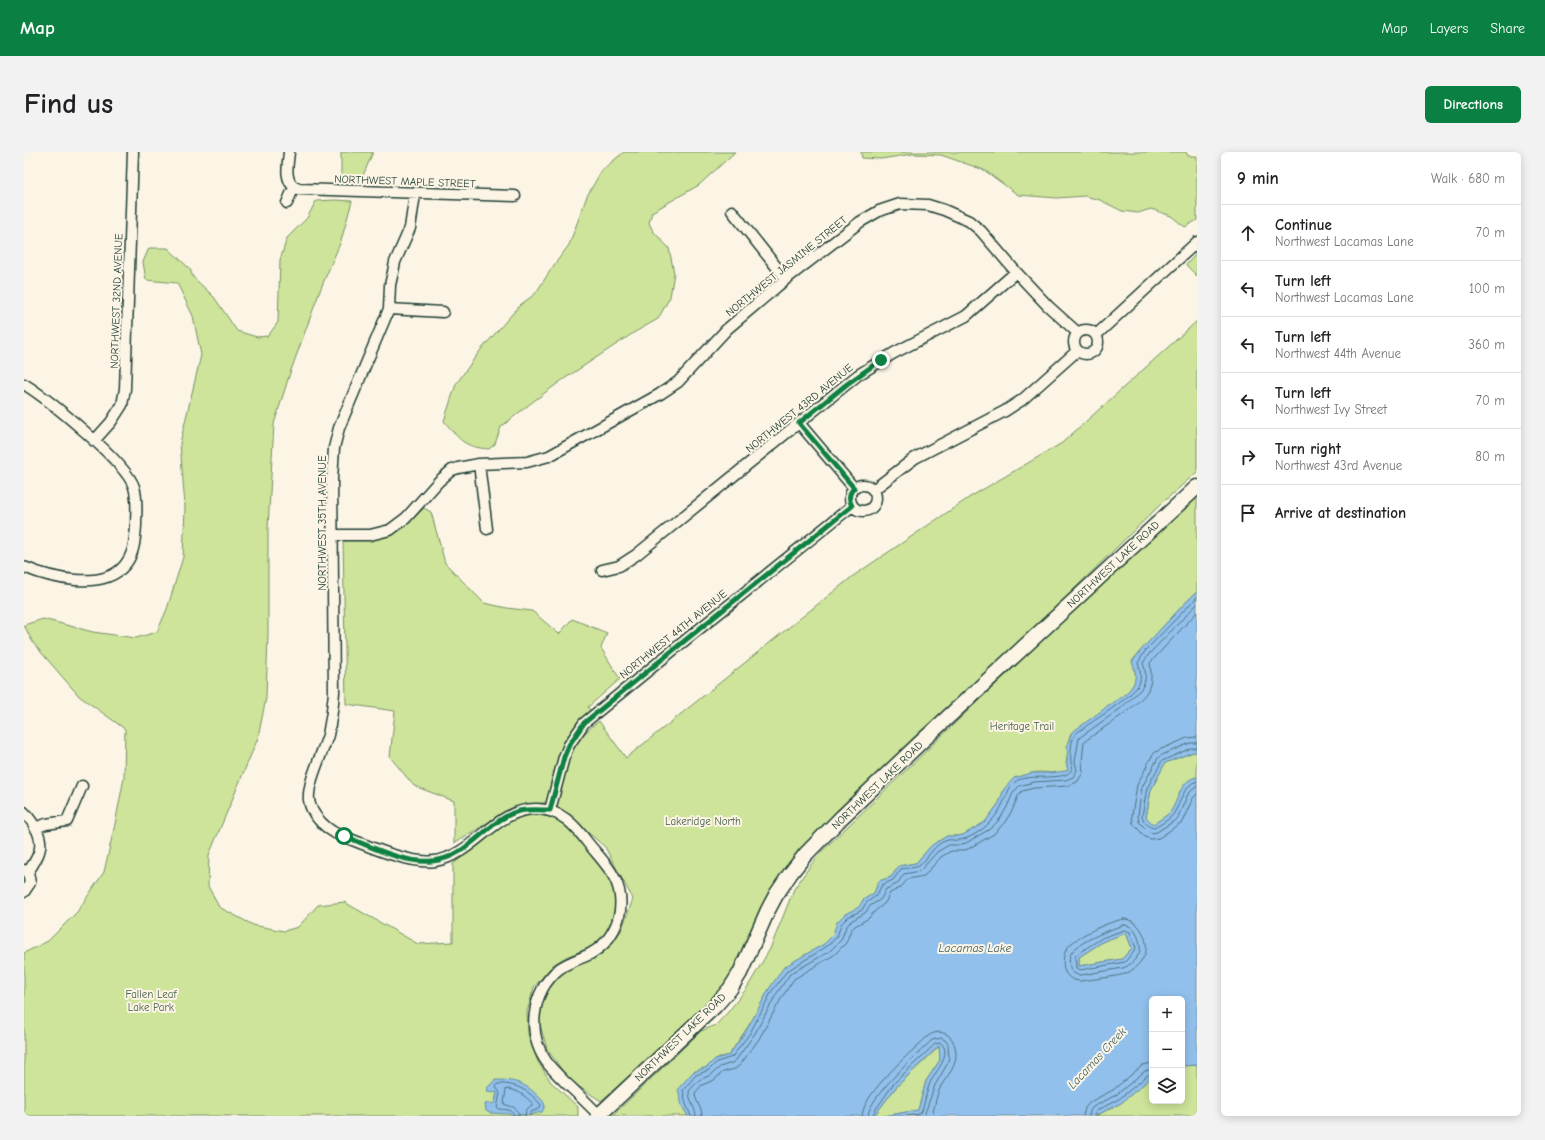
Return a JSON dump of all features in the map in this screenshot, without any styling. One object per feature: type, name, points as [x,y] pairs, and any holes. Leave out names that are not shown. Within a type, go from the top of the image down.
[{"type":"main road","name":"NORTHWEST LAKE ROAD","points":[[599,1115],[715,1006],[730,989],[740,973],[776,895],[805,855],[842,817],[915,748],[1197,487]]},
{"type":"street","name":"NORTHWEST 32ND AVENUE","points":[[94,441],[122,405],[126,389],[133,152]]},
{"type":"street","points":[[287,203],[294,187],[290,184],[288,179],[289,152]]},
{"type":"street","name":"NORTHWEST MAPLE STREET","points":[[294,187],[415,194],[515,196]]},
{"type":"street","name":"NORTHWEST 35TH AVENUE","points":[[415,194],[410,228],[392,272],[388,309],[336,439],[333,460],[332,535],[334,692],[330,724],[310,788],[309,800],[319,821],[335,833],[403,858],[427,861],[440,860],[457,853],[502,819],[514,813],[532,809],[550,810]]},
{"type":"street","name":"NORTHWEST JASMINE STREET","points":[[332,535],[370,534],[390,530],[406,518],[446,474],[458,468],[479,464],[522,462],[549,456],[660,394],[678,382],[727,329],[786,279],[860,222],[879,211],[900,204],[928,205],[969,221],[981,231],[1016,272],[1048,306],[1078,333]]},
{"type":"street","points":[[732,211],[786,279]]},
{"type":"street","points":[[1096,335],[1197,242]]},
{"type":"street","name":"NORTHWEST 43RD AVENUE","points":[[602,570],[619,566],[636,555],[870,367],[966,316],[1016,272]]},
{"type":"street","points":[[388,309],[443,312]]},
{"type":"street","points":[[1086,330],[1096,335],[1098,344],[1094,352],[1086,355],[1077,351],[1074,342],[1078,333],[1086,330]]},
{"type":"street","points":[[873,490],[920,455],[1005,411],[1022,400],[1077,351]]},
{"type":"street","points":[[24,384],[41,395],[94,441],[118,465],[134,486],[136,502],[135,541],[132,554],[124,566],[112,576],[99,579],[55,578],[24,567]]},
{"type":"street","points":[[799,423],[854,488]]},
{"type":"street","points":[[479,464],[487,530]]},
{"type":"street","points":[[860,485],[865,485],[873,490],[876,496],[876,501],[870,510],[860,511],[852,506],[849,498],[850,493],[854,488],[860,485]]},
{"type":"street","name":"NORTHWEST 44TH AVENUE","points":[[550,810],[564,757],[569,745],[584,723],[852,506]]},
{"type":"street","points":[[36,828],[46,824],[67,821],[82,786]]},
{"type":"street","points":[[550,810],[569,822],[584,837],[616,880],[620,893],[620,915],[611,935],[594,951],[564,966],[553,975],[542,990],[534,1019],[534,1032],[537,1044],[547,1063],[599,1115]]},
{"type":"street","points":[[24,812],[36,828],[39,837],[40,849],[37,857],[26,871],[30,884],[24,892]]},
{"type":"green space","points":[[341,152],[373,152],[362,178],[341,177]]},
{"type":"green space","points":[[624,152],[735,152],[699,185],[652,212],[649,223],[653,231],[669,248],[674,273],[670,297],[658,319],[635,332],[561,381],[531,403],[501,427],[495,444],[489,449],[468,444],[458,438],[444,421],[456,384],[479,352],[520,305],[535,294],[569,245],[587,196],[602,170]]},
{"type":"green space","points":[[861,152],[1186,152],[1188,156],[1197,156],[1197,220],[1185,227],[1171,216],[1151,209],[1138,213],[1122,211],[1100,200],[1085,196],[1057,198],[1018,195],[984,170],[941,155],[913,154],[881,159],[862,158]]},
{"type":"green space","name":"Fallen Leaf Lake Park","points":[[316,201],[352,201],[341,241],[321,288],[290,373],[274,424],[268,528],[268,635],[266,698],[258,738],[209,855],[208,886],[219,907],[253,925],[284,931],[298,927],[318,905],[344,902],[418,944],[453,942],[453,864],[511,818],[522,814],[538,815],[551,817],[561,822],[582,839],[613,879],[618,896],[616,920],[598,944],[566,957],[553,965],[534,987],[527,1012],[528,1034],[538,1062],[551,1082],[578,1107],[578,1116],[24,1116],[24,953],[48,941],[77,912],[104,872],[124,778],[125,729],[79,696],[33,643],[24,625],[43,619],[93,632],[136,638],[157,632],[167,609],[183,557],[185,507],[180,443],[201,355],[193,316],[177,283],[146,280],[143,262],[149,248],[168,248],[190,269],[193,277],[214,297],[237,331],[257,337],[268,336],[278,322],[280,260],[287,238],[307,218]],"holes":[[[497,1092],[529,1115],[495,1103]]]},
{"type":"green space","points":[[1197,253],[1197,276],[1186,265]]},
{"type":"green space","name":"Lakeridge North","points":[[1197,321],[1197,472],[1162,503],[1069,594],[915,740],[780,881],[728,985],[693,1020],[601,1101],[569,1080],[547,1049],[539,1021],[544,995],[562,973],[607,949],[621,931],[633,899],[605,847],[557,806],[565,770],[574,748],[580,739],[599,721],[626,758],[853,576],[970,497],[1062,443]]},
{"type":"green space","name":"Heritage Trail","points":[[1197,498],[1197,592],[1132,661],[1136,675],[1130,689],[1120,698],[1071,733],[1067,745],[1068,750],[1066,764],[1069,770],[1060,773],[1036,772],[1021,778],[1004,789],[999,803],[985,822],[963,835],[947,836],[932,845],[916,863],[899,866],[891,877],[879,881],[874,893],[863,900],[860,907],[846,914],[838,922],[833,935],[824,944],[793,962],[769,989],[753,1019],[729,1055],[715,1059],[707,1067],[693,1072],[682,1106],[688,1116],[612,1116],[701,1031],[716,1025],[728,1012],[747,988],[770,949],[794,889],[822,851],[1057,625],[1163,526]]},
{"type":"green space","points":[[424,508],[431,512],[445,563],[484,603],[532,611],[559,634],[572,619],[607,633],[601,648],[620,679],[588,707],[592,713],[567,740],[552,776],[548,802],[514,807],[454,843],[454,801],[414,786],[390,757],[395,711],[346,704],[343,540],[376,539],[388,536],[405,526]]},
{"type":"green space","points":[[1193,752],[1197,752],[1197,777],[1191,779],[1183,786],[1171,811],[1153,824],[1146,817],[1151,790],[1165,763]]},
{"type":"green space","points":[[1126,933],[1132,948],[1122,959],[1079,966],[1079,957],[1104,941]]},
{"type":"green space","points":[[940,1046],[940,1060],[926,1081],[918,1110],[884,1116],[874,1116],[897,1086]]},
{"type":"green space","points":[[1197,1065],[1197,1116],[1095,1116],[1121,1103],[1149,1080],[1149,1104],[1185,1104],[1185,1066]]},
{"type":"water","name":"Lacamas Lake","points":[[1197,592],[1197,752],[1193,752],[1165,763],[1151,790],[1146,817],[1153,824],[1167,815],[1174,806],[1183,786],[1191,779],[1197,777],[1197,1065],[1185,1066],[1185,996],[1149,996],[1149,1080],[1121,1103],[1095,1116],[884,1116],[918,1110],[926,1081],[940,1060],[939,1046],[897,1086],[874,1116],[688,1116],[682,1106],[678,1089],[693,1072],[707,1067],[715,1059],[729,1055],[746,1031],[769,989],[784,967],[824,944],[833,935],[837,922],[845,914],[859,907],[863,900],[874,893],[879,881],[891,877],[899,866],[916,863],[932,845],[947,836],[963,835],[985,822],[999,803],[1004,789],[1014,778],[1032,773],[1051,773],[1068,770],[1067,745],[1071,733],[1130,690],[1135,681],[1135,669],[1132,662],[1142,649]],"holes":[[[1126,933],[1132,948],[1122,959],[1079,966],[1079,957],[1104,941]]]},
{"type":"water","points":[[495,1080],[513,1081],[533,1091],[544,1103],[545,1106],[542,1112],[529,1115],[490,1113],[486,1111],[485,1104],[495,1103],[497,1092],[487,1091],[488,1087]]},
{"type":"route","points":[[344,836],[403,858],[419,861],[433,861],[440,860],[457,853],[502,819],[514,813],[532,809],[550,810],[564,757],[569,745],[584,723],[852,506],[849,498],[850,493],[854,488],[799,423],[847,384],[881,360]]},
{"type":"water label","name":"Lacamas Creek","points":[[1097,1058]]}]
